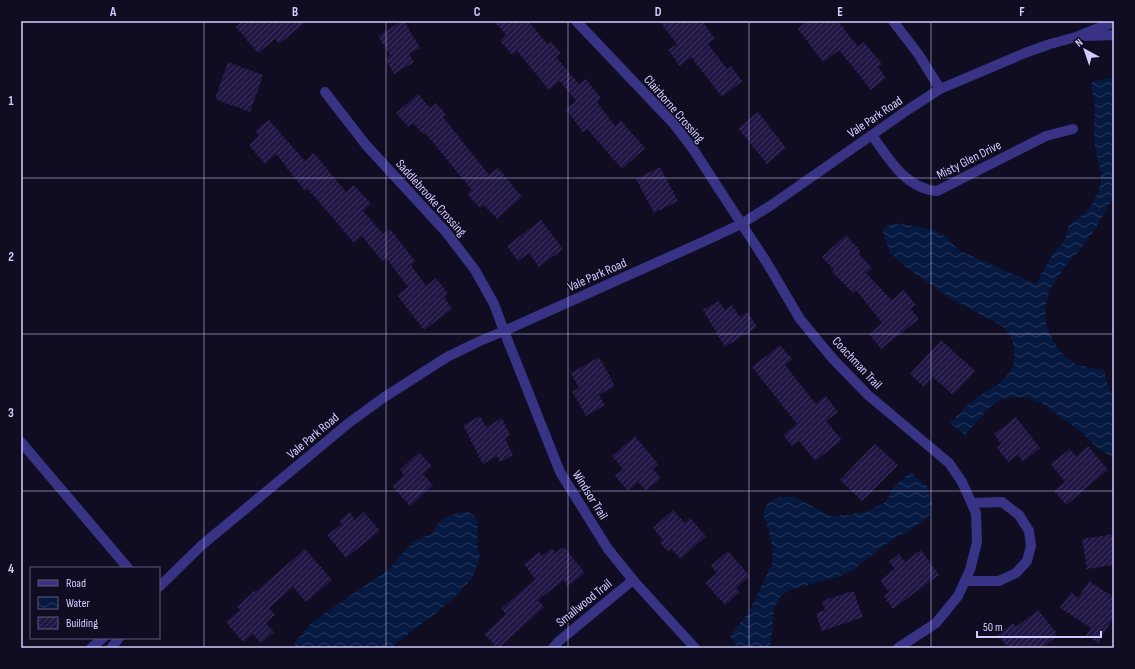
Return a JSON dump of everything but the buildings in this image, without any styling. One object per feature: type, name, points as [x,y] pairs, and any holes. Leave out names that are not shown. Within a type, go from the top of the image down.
[{"type":"street","name":"Clairborne Crossing","points":[[576,21],[677,128],[694,149],[741,224]]},
{"type":"street","points":[[893,21],[919,55],[940,89]]},
{"type":"street","name":"Vale Park Road","points":[[160,586],[202,545],[350,422],[383,398],[447,357],[741,224],[770,206],[940,89],[1025,53],[1076,37],[1114,22]]},
{"type":"street","name":"Vale Park Road","points":[[1076,37],[1114,35]]},
{"type":"street","name":"Saddlebrooke Crossing","points":[[325,92],[366,146],[446,232],[464,255],[475,270],[494,304],[504,331]]},
{"type":"street","name":"Misty Glen Drive","points":[[872,135],[902,175],[921,187],[937,191],[1046,136],[1073,129]]},
{"type":"street","name":"Coachman Trail","points":[[741,224],[800,319],[833,359],[868,395],[949,463],[962,482],[976,513],[977,542],[970,570],[958,596],[936,623],[898,648]]},
{"type":"street","name":"Windsor Trail","points":[[504,331],[560,472],[608,549],[633,580],[695,648]]},
{"type":"street","points":[[21,442],[127,567]]},
{"type":"street","points":[[965,581],[999,581],[1016,573],[1027,560],[1031,546],[1029,531],[1019,515],[1002,502],[972,503]]},
{"type":"street","name":"Smallwood Trail","points":[[553,648],[559,641],[633,580]]},
{"type":"street","points":[[91,648],[102,639]]},
{"type":"street","points":[[111,648],[118,639]]},
{"type":"water","points":[[1114,77],[1114,198],[1095,230],[1067,264],[1050,289],[1045,307],[1046,324],[1053,341],[1064,356],[1077,365],[1104,370],[1109,391],[1114,393],[1114,458],[1100,450],[1082,433],[1042,403],[1027,398],[1017,397],[1002,399],[993,404],[965,435],[950,423],[977,397],[1001,382],[1007,376],[1012,369],[1014,360],[1012,339],[1002,326],[951,299],[910,270],[890,253],[882,229],[893,223],[933,230],[942,234],[960,251],[1036,284],[1052,255],[1064,242],[1069,225],[1086,212],[1098,192],[1101,182],[1101,173],[1095,147],[1095,103],[1091,87],[1092,82]]},
{"type":"water","points":[[910,472],[927,486],[932,504],[929,516],[908,532],[895,538],[853,570],[843,575],[790,590],[781,596],[774,608],[771,643],[768,648],[739,648],[730,636],[749,612],[773,561],[772,546],[763,514],[768,503],[780,497],[795,497],[830,516],[848,515],[869,511],[886,502],[892,489]]},
{"type":"water","points":[[467,511],[475,517],[478,523],[477,544],[480,558],[472,578],[445,606],[390,648],[294,648],[295,642],[312,622],[388,570],[407,548],[417,540],[432,534],[442,520],[455,514]]}]
